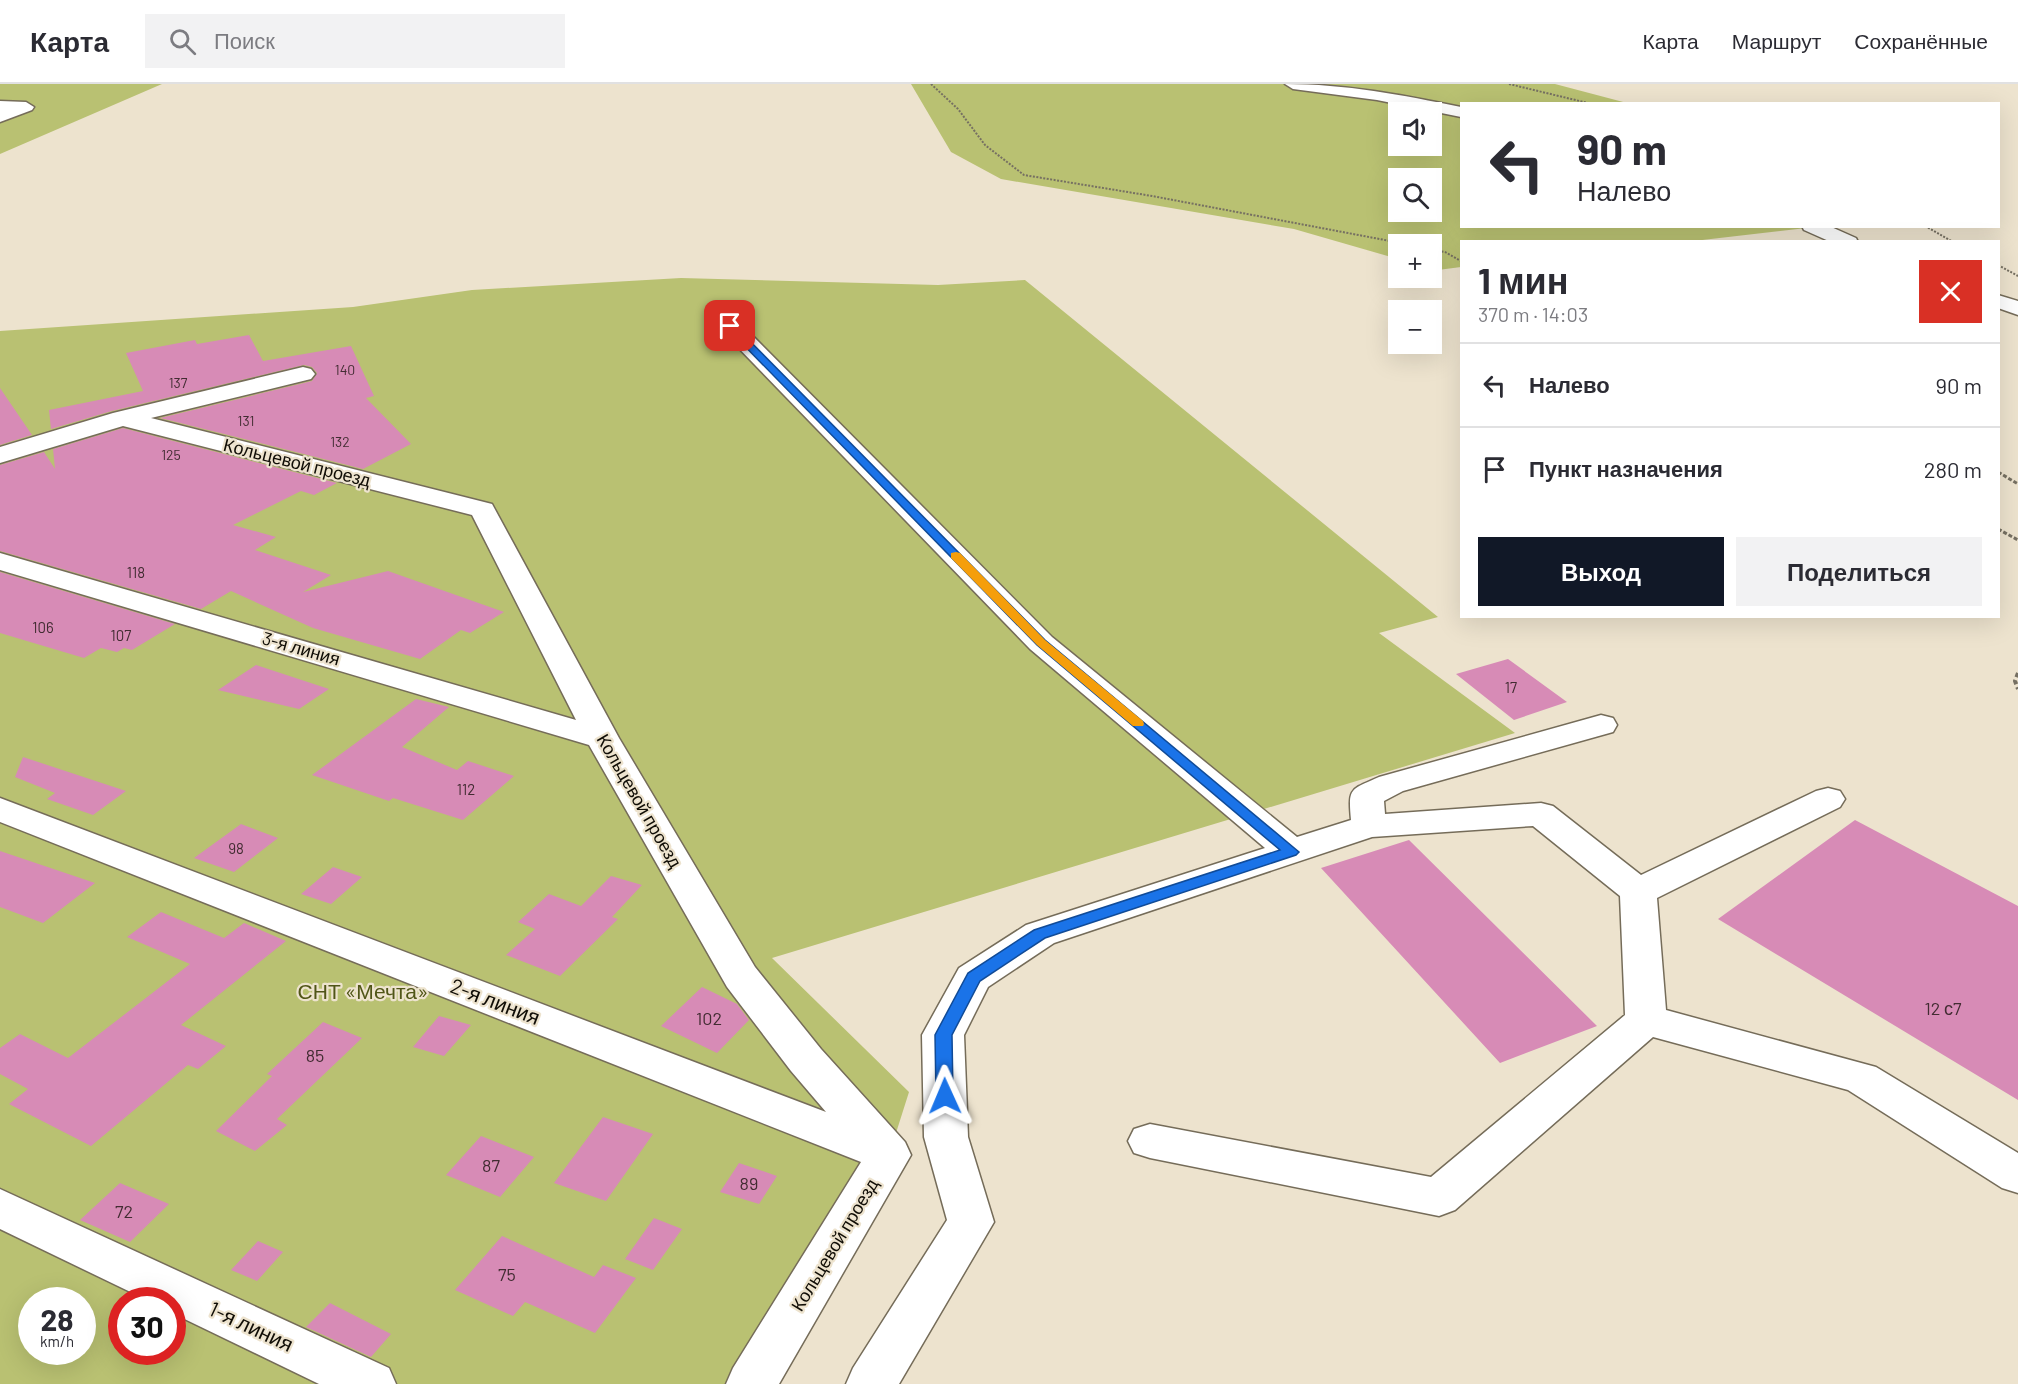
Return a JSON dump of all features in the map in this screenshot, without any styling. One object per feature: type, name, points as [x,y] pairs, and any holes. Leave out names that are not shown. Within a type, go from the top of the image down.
[{"type":"street","points":[[1293,84],[1377,95],[1460,112]]},
{"type":"street","points":[[0,106],[26,107],[0,117]]},
{"type":"street","points":[[1816,228],[1844,240]]},
{"type":"street","points":[[2000,302],[2018,309]]},
{"type":"street","points":[[730,326],[1041,643],[1291,852]]},
{"type":"street","points":[[0,455],[122,418],[303,375]]},
{"type":"street","name":"Кольцевой проезд","points":[[122,418],[483,510],[603,738],[741,977],[806,1059],[889,1155],[751,1384]]},
{"type":"street","name":"3-я линия","points":[[0,561],[603,738]]},
{"type":"street","points":[[1369,826],[1366,796],[1391,784],[1601,725]]},
{"type":"street","points":[[1638,892],[1828,799]]},
{"type":"street","name":"2-я линия","points":[[0,809],[889,1155]]},
{"type":"street","points":[[871,1384],[971,1222],[946,1137],[943,1035],[974,978],[1040,934],[1369,826],[1541,814],[1638,892],[1646,1020]]},
{"type":"street","points":[[1150,1141],[1439,1197],[1646,1020]]},
{"type":"street","points":[[1646,1020],[1861,1078],[2018,1175]]},
{"type":"street","name":"1-я линия","points":[[0,1208],[371,1384]]},
{"type":"path","points":[[931,84],[958,109],[985,145],[1024,174],[1388,241]]},
{"type":"path","points":[[1509,84],[1584,102]]},
{"type":"path","points":[[1928,228],[1950,240]]},
{"type":"path","points":[[1442,252],[1460,260]]},
{"type":"path","points":[[2000,266],[2018,276]]},
{"type":"path","points":[[2000,473],[2018,484]]},
{"type":"path","points":[[2000,530],[2018,540]]},
{"type":"path","points":[[2018,673],[2015,681],[2018,689]]},
{"type":"green space","points":[[0,84],[162,84],[0,154]]},
{"type":"green space","points":[[911,84],[1555,84],[1623,102],[1460,102],[1460,228],[1806,228],[1702,240],[1460,240],[1460,267],[1442,269],[1442,234],[1388,234],[1388,256],[1294,229],[1001,179],[951,152]]},
{"type":"green space","name":"СНТ «Мечта»","points":[[681,278],[938,285],[1025,280],[1438,617],[1379,633],[1515,733],[772,958],[909,1092],[889,1155],[751,1384],[0,1384],[0,331],[353,307],[472,290]]},
{"type":"building","points":[[249,335],[263,361],[351,346],[374,396],[366,398],[411,444],[363,469],[160,418],[312,381],[317,373],[312,367],[304,365],[112,411],[51,429],[49,410],[143,391],[126,353],[195,340],[197,344]]},
{"type":"building","points":[[0,388],[32,435],[0,445]]},
{"type":"building","points":[[123,428],[337,483],[314,495],[301,491],[233,525],[276,537],[255,550],[331,575],[303,592],[388,571],[504,612],[470,633],[461,630],[420,659],[313,628],[231,591],[201,609],[0,551],[0,465],[44,452],[55,469],[53,449]]},
{"type":"building","points":[[0,572],[175,624],[132,650],[124,648],[117,652],[101,648],[84,658],[0,633]]},
{"type":"building","points":[[1508,659],[1567,702],[1514,720],[1456,674]]},
{"type":"building","points":[[256,665],[329,689],[299,709],[218,690]]},
{"type":"building","points":[[416,699],[449,707],[402,747],[457,770],[468,761],[514,776],[463,820],[393,798],[389,801],[312,775]]},
{"type":"building","points":[[23,757],[126,791],[93,815],[47,799],[55,793],[15,777]]},
{"type":"building","points":[[1855,820],[2018,906],[2018,1100],[1718,919]]},
{"type":"building","points":[[241,824],[278,838],[234,872],[194,858]]},
{"type":"building","points":[[1409,840],[1597,1026],[1500,1063],[1321,868]]},
{"type":"building","points":[[0,851],[95,883],[43,923],[0,907]]},
{"type":"building","points":[[333,867],[362,877],[331,904],[301,894]]},
{"type":"building","points":[[611,876],[642,885],[612,917],[618,919],[560,976],[506,955],[535,929],[518,922],[549,894],[581,906]]},
{"type":"building","points":[[161,912],[224,938],[244,923],[286,941],[181,1025],[226,1046],[198,1069],[188,1065],[91,1146],[9,1104],[28,1089],[0,1074],[0,1048],[20,1034],[68,1058],[190,964],[127,937]]},
{"type":"building","points":[[702,987],[737,1004],[749,1020],[717,1053],[661,1026]]},
{"type":"building","points":[[439,1016],[471,1025],[444,1056],[413,1047]]},
{"type":"building","points":[[323,1022],[362,1038],[277,1119],[287,1125],[255,1151],[216,1131],[272,1076],[267,1074]]},
{"type":"building","points":[[603,1117],[653,1134],[606,1201],[554,1183]]},
{"type":"building","points":[[481,1136],[534,1157],[500,1197],[446,1175]]},
{"type":"building","points":[[739,1163],[777,1176],[759,1204],[720,1192]]},
{"type":"building","points":[[120,1183],[169,1204],[130,1242],[80,1220]]},
{"type":"building","points":[[654,1218],[682,1229],[653,1270],[625,1259]]},
{"type":"building","points":[[502,1236],[594,1277],[603,1265],[636,1278],[595,1333],[525,1302],[513,1316],[455,1290]]},
{"type":"building","points":[[258,1241],[283,1252],[257,1281],[231,1270]]},
{"type":"building","points":[[330,1303],[391,1334],[371,1357],[306,1327]]},
{"type":"slow traffic","points":[[956,556],[1041,643],[1138,724]]},
{"type":"route","points":[[730,326],[1041,643],[1291,852],[1040,934],[974,978],[943,1035],[945,1096]]}]
